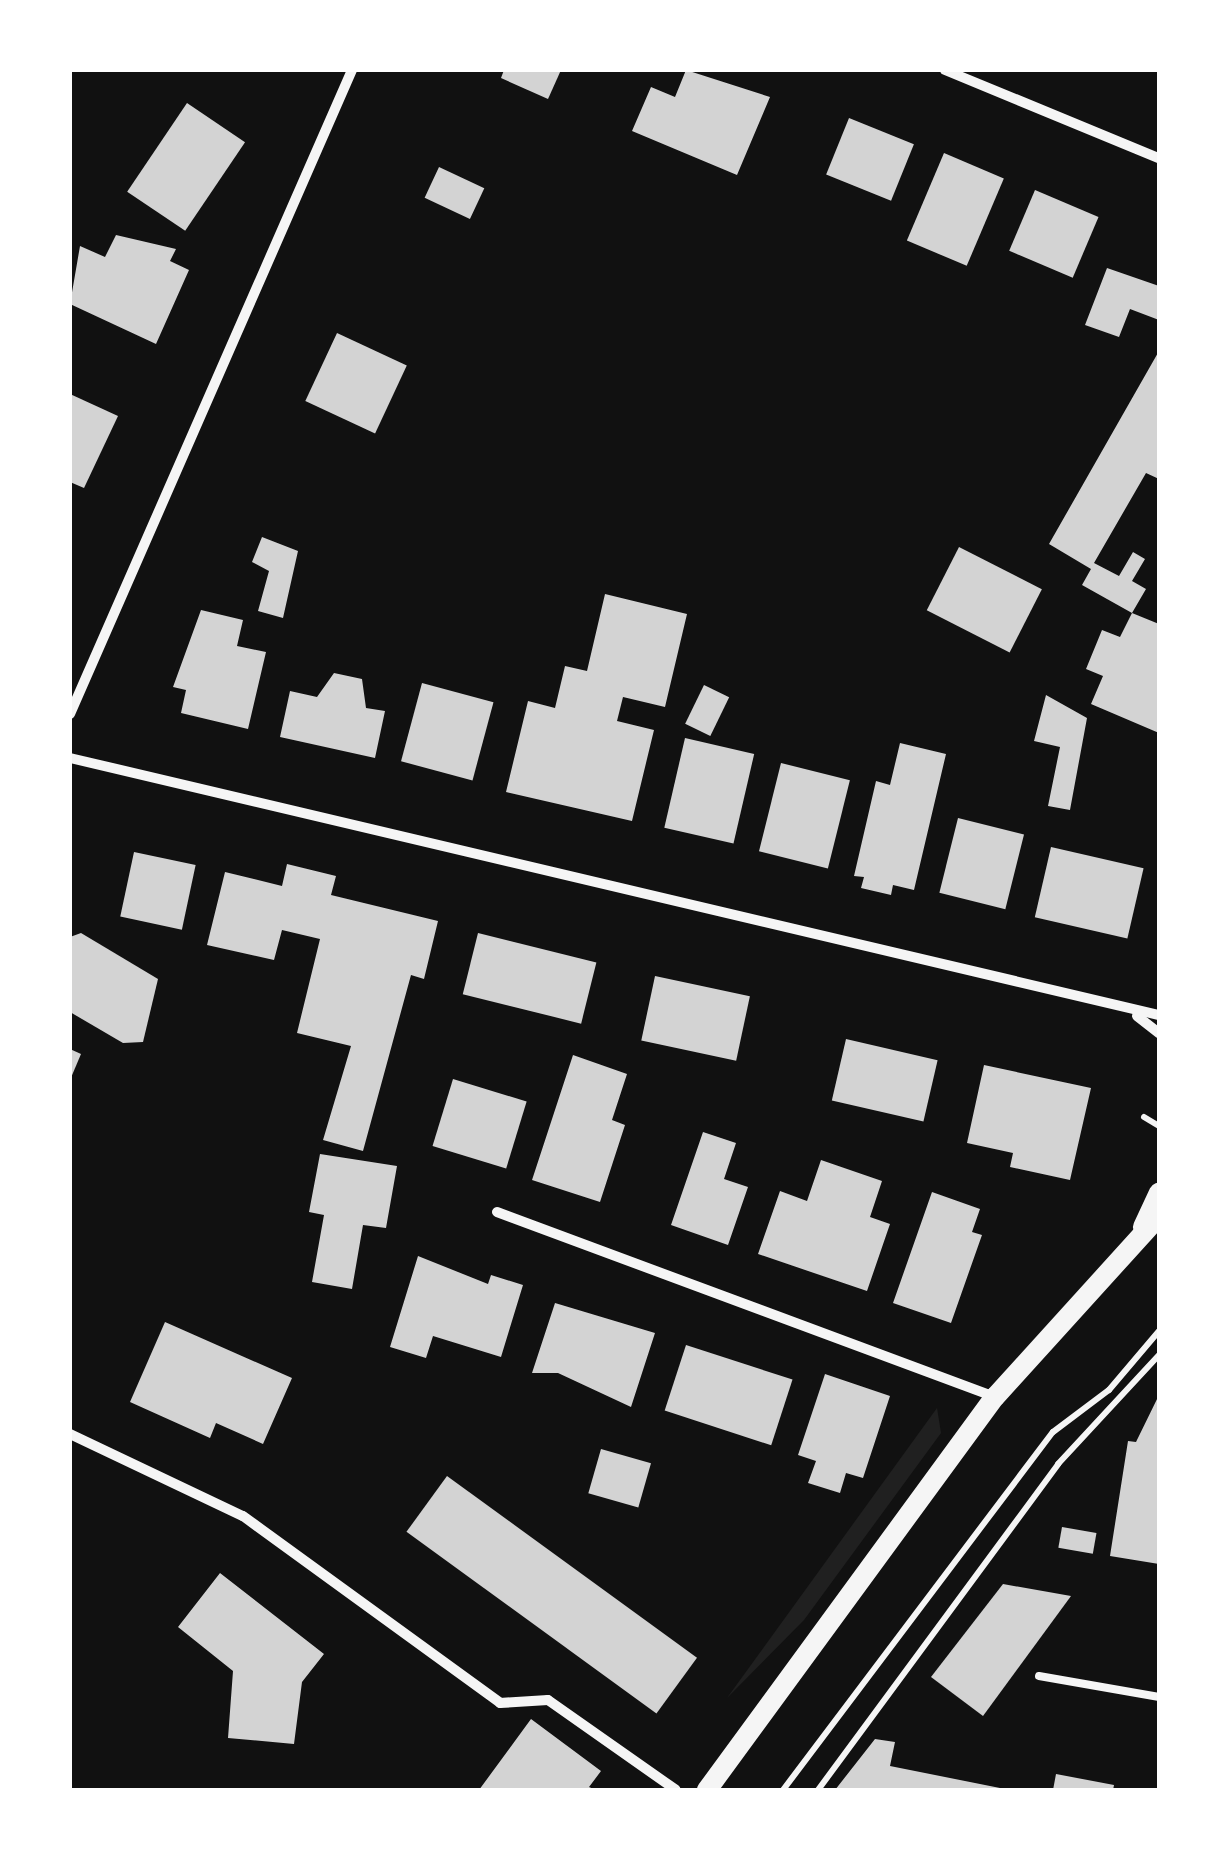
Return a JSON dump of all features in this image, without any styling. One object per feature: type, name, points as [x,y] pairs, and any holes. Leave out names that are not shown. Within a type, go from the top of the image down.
[{"type":"main road","points":[[707,1790],[996,1397],[1150,1222],[1159,1192]]},
{"type":"street","points":[[70,714],[352,70]]},
{"type":"street","points":[[945,70],[1159,158]]},
{"type":"street","points":[[70,758],[1136,1016],[1159,1015]]},
{"type":"street","points":[[1136,1016],[1159,1032]]},
{"type":"street","points":[[497,1212],[996,1397]]},
{"type":"street","points":[[70,1434],[243,1516],[500,1703],[548,1700],[676,1790]]},
{"type":"lane","points":[[1039,1676],[1159,1697]]},
{"type":"path","points":[[1144,1117],[1159,1126]]},
{"type":"path","points":[[783,1790],[1053,1432],[1110,1390],[1159,1331]]},
{"type":"path","points":[[818,1790],[1058,1464],[1159,1355]]},
{"type":"shaded area","points":[[937,1408],[941,1433],[804,1620],[727,1698]]},
{"type":"building","points":[[504,70],[561,70],[548,99],[501,78]]},
{"type":"building","points":[[686,70],[770,97],[737,175],[632,131],[651,87],[675,97]]},
{"type":"building","points":[[187,103],[245,142],[185,231],[127,192]]},
{"type":"building","points":[[849,118],[914,144],[891,201],[826,175]]},
{"type":"building","points":[[944,153],[1004,178],[967,266],[907,240]]},
{"type":"building","points":[[439,167],[484,188],[470,219],[425,198]]},
{"type":"building","points":[[1035,190],[1099,217],[1073,278],[1009,251]]},
{"type":"building","points":[[116,235],[176,249],[170,261],[189,270],[156,344],[70,304],[80,246],[105,257]]},
{"type":"building","points":[[1107,268],[1159,286],[1159,320],[1130,309],[1119,337],[1085,325]]},
{"type":"building","points":[[337,333],[407,366],[375,434],[305,401]]},
{"type":"building","points":[[1159,351],[1159,479],[1146,473],[1094,563],[1119,576],[1133,552],[1145,559],[1132,581],[1146,589],[1132,613],[1082,585],[1091,569],[1049,544]]},
{"type":"building","points":[[70,394],[118,416],[84,488],[70,482]]},
{"type":"building","points":[[262,537],[298,551],[283,618],[258,611],[269,571],[252,562]]},
{"type":"building","points":[[959,547],[1042,589],[1010,652],[927,610]]},
{"type":"building","points":[[605,594],[687,614],[665,707],[623,697],[617,721],[654,730],[632,821],[506,792],[528,701],[555,708],[565,666],[587,671]]},
{"type":"building","points":[[201,610],[243,620],[237,646],[266,652],[248,729],[181,713],[186,690],[173,687]]},
{"type":"building","points":[[1132,613],[1159,624],[1159,733],[1091,704],[1103,676],[1086,669],[1102,630],[1120,637]]},
{"type":"building","points":[[334,673],[362,679],[366,708],[385,711],[375,758],[280,737],[290,691],[317,697]]},
{"type":"building","points":[[422,683],[493,702],[473,780],[401,761]]},
{"type":"building","points":[[704,685],[729,697],[710,736],[685,724]]},
{"type":"building","points":[[1046,695],[1087,718],[1070,810],[1048,806],[1060,747],[1034,741]]},
{"type":"building","points":[[685,738],[754,754],[733,844],[664,828]]},
{"type":"building","points":[[900,743],[946,754],[914,890],[893,885],[891,895],[861,888],[864,877],[854,876],[876,781],[890,785]]},
{"type":"building","points":[[781,763],[850,780],[828,868],[759,851]]},
{"type":"building","points":[[958,818],[1024,834],[1005,909],[939,893]]},
{"type":"building","points":[[1051,847],[1144,868],[1127,939],[1035,917]]},
{"type":"building","points":[[134,852],[196,865],[182,930],[120,917]]},
{"type":"building","points":[[287,864],[336,876],[331,895],[438,921],[424,979],[411,975],[363,1151],[323,1140],[351,1046],[297,1033],[320,939],[282,930],[274,960],[207,945],[225,872],[282,886]]},
{"type":"building","points":[[81,933],[158,979],[143,1042],[123,1043],[70,1012],[70,937]]},
{"type":"building","points":[[478,933],[596,963],[581,1024],[463,994]]},
{"type":"building","points":[[655,976],[750,996],[736,1061],[641,1041]]},
{"type":"building","points":[[846,1039],[938,1060],[923,1122],[832,1100]]},
{"type":"building","points":[[70,1049],[81,1054],[70,1080]]},
{"type":"building","points":[[573,1055],[627,1074],[612,1120],[625,1125],[600,1202],[532,1180]]},
{"type":"building","points":[[984,1065],[1091,1088],[1070,1180],[1010,1167],[1013,1153],[967,1143]]},
{"type":"building","points":[[453,1079],[527,1102],[506,1168],[433,1146]]},
{"type":"building","points":[[703,1132],[736,1143],[724,1179],[748,1187],[728,1245],[671,1225]]},
{"type":"building","points":[[320,1154],[397,1166],[386,1228],[363,1225],[352,1289],[312,1282],[324,1215],[309,1212]]},
{"type":"building","points":[[821,1160],[882,1181],[870,1217],[890,1224],[867,1291],[758,1254],[780,1191],[807,1201]]},
{"type":"building","points":[[932,1192],[980,1209],[972,1232],[982,1235],[951,1323],[893,1303]]},
{"type":"building","points":[[418,1256],[488,1284],[491,1275],[523,1285],[501,1357],[433,1336],[426,1358],[390,1347]]},
{"type":"building","points":[[555,1303],[655,1333],[631,1407],[558,1373],[532,1373]]},
{"type":"building","points":[[165,1322],[292,1378],[263,1444],[216,1423],[210,1438],[130,1402]]},
{"type":"building","points":[[686,1345],[793,1380],[771,1445],[665,1411]]},
{"type":"building","points":[[825,1374],[890,1396],[863,1478],[846,1473],[840,1493],[808,1483],[816,1461],[798,1455]]},
{"type":"building","points":[[1159,1395],[1159,1564],[1110,1556],[1128,1441],[1136,1442]]},
{"type":"building","points":[[601,1449],[651,1463],[638,1508],[588,1493]]},
{"type":"building","points":[[447,1476],[697,1658],[656,1713],[406,1532]]},
{"type":"building","points":[[1062,1527],[1096,1533],[1093,1554],[1058,1548]]},
{"type":"building","points":[[220,1573],[324,1654],[302,1682],[294,1744],[228,1738],[233,1671],[178,1627]]},
{"type":"building","points":[[1003,1584],[1071,1596],[983,1716],[931,1677]]},
{"type":"building","points":[[531,1719],[601,1771],[589,1787],[596,1790],[479,1790]]},
{"type":"building","points":[[875,1739],[895,1742],[890,1766],[1010,1790],[835,1790]]},
{"type":"building","points":[[1056,1774],[1114,1785],[1113,1790],[1053,1790]]}]
